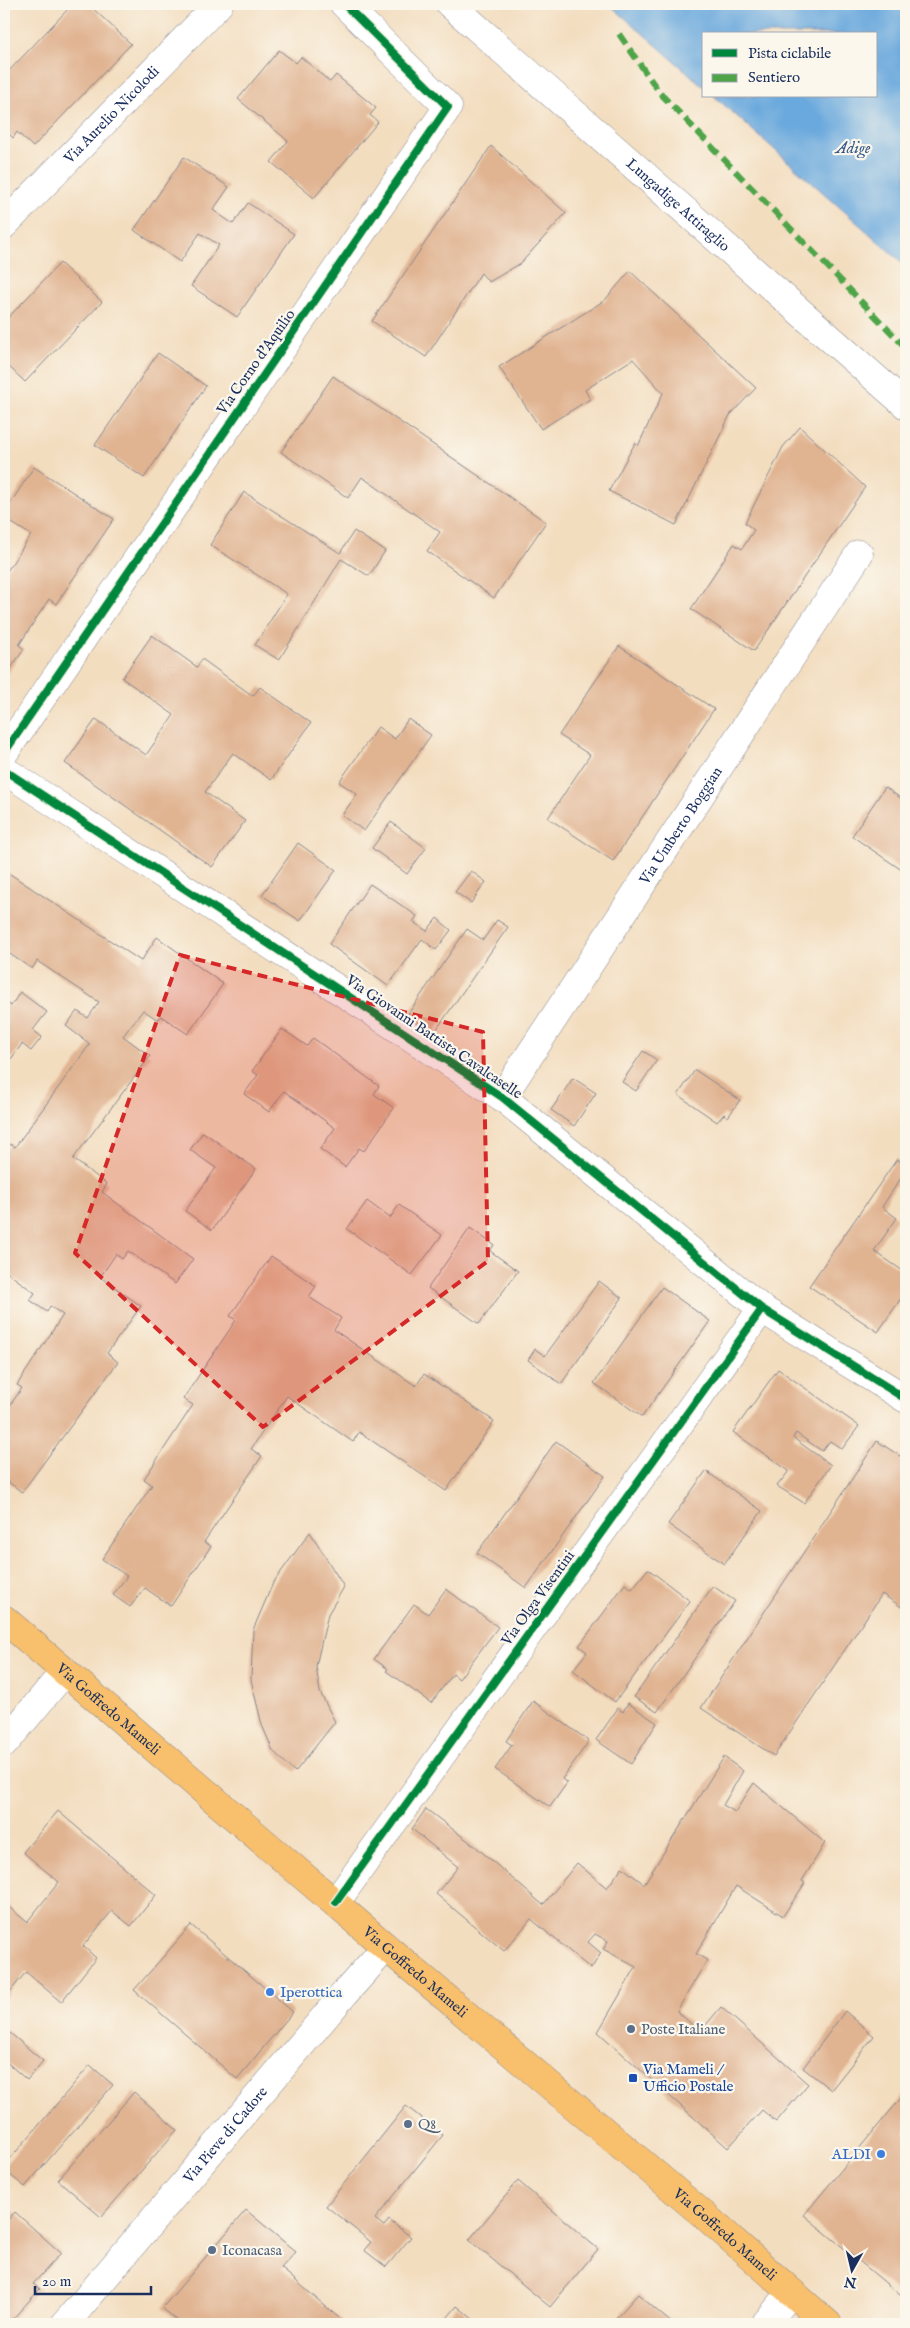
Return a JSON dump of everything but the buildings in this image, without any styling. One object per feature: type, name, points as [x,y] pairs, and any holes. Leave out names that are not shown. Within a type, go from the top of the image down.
[{"type":"main road","name":"Via Goffredo Mameli","points":[[4,1619],[336,1902],[386,1947],[705,2216],[828,2324]]},
{"type":"street","name":"Via Aurelio Nicolodi","points":[[4,225],[219,4]]},
{"type":"street","name":"Via Corno d'Aquilio","points":[[4,753],[448,107],[344,4]]},
{"type":"street","name":"Lungadige Attiraglio","points":[[450,4],[906,405]]},
{"type":"street","name":"Via Umberto Boggian","points":[[502,1098],[859,554]]},
{"type":"street","name":"Via Giovanni Battista Cavalcaselle","points":[[4,770],[502,1098],[762,1309],[906,1399]]},
{"type":"street","name":"Via Olga Visentini","points":[[336,1902],[762,1309]]},
{"type":"street","points":[[4,1744],[65,1671]]},
{"type":"street","name":"Via Pieve di Cadore","points":[[65,2324],[386,1947]]},
{"type":"street","points":[[765,2324],[791,2293]]},
{"type":"highlighted area","points":[[180,955],[483,1032],[488,1261],[263,1427],[75,1253]]},
{"type":"water","name":"Adige","points":[[609,4],[906,4],[906,266],[716,98],[878,98],[878,32],[702,32],[702,85]]},
{"type":"marked path","points":[[619,34],[660,93],[906,348]]},
{"type":"marked path","points":[[903,402],[906,399]]},
{"type":"cycle path","points":[[4,753],[448,107],[344,4]]},
{"type":"cycle path","points":[[4,770],[502,1097],[762,1309],[906,1399]]},
{"type":"cycle path","points":[[336,1902],[762,1309]]},
{"type":"place","name":"Iperottica","points":[[270,1992]]},
{"type":"place","name":"Poste Italiane","points":[[631,2029]]},
{"type":"place","name":"Via Mameli / Ufficio Postale","points":[[633,2078]]},
{"type":"place","name":"Q8","points":[[408,2124]]},
{"type":"place","name":"ALDI","points":[[881,2154]]},
{"type":"place","name":"Iconacasa","points":[[212,2250]]}]
